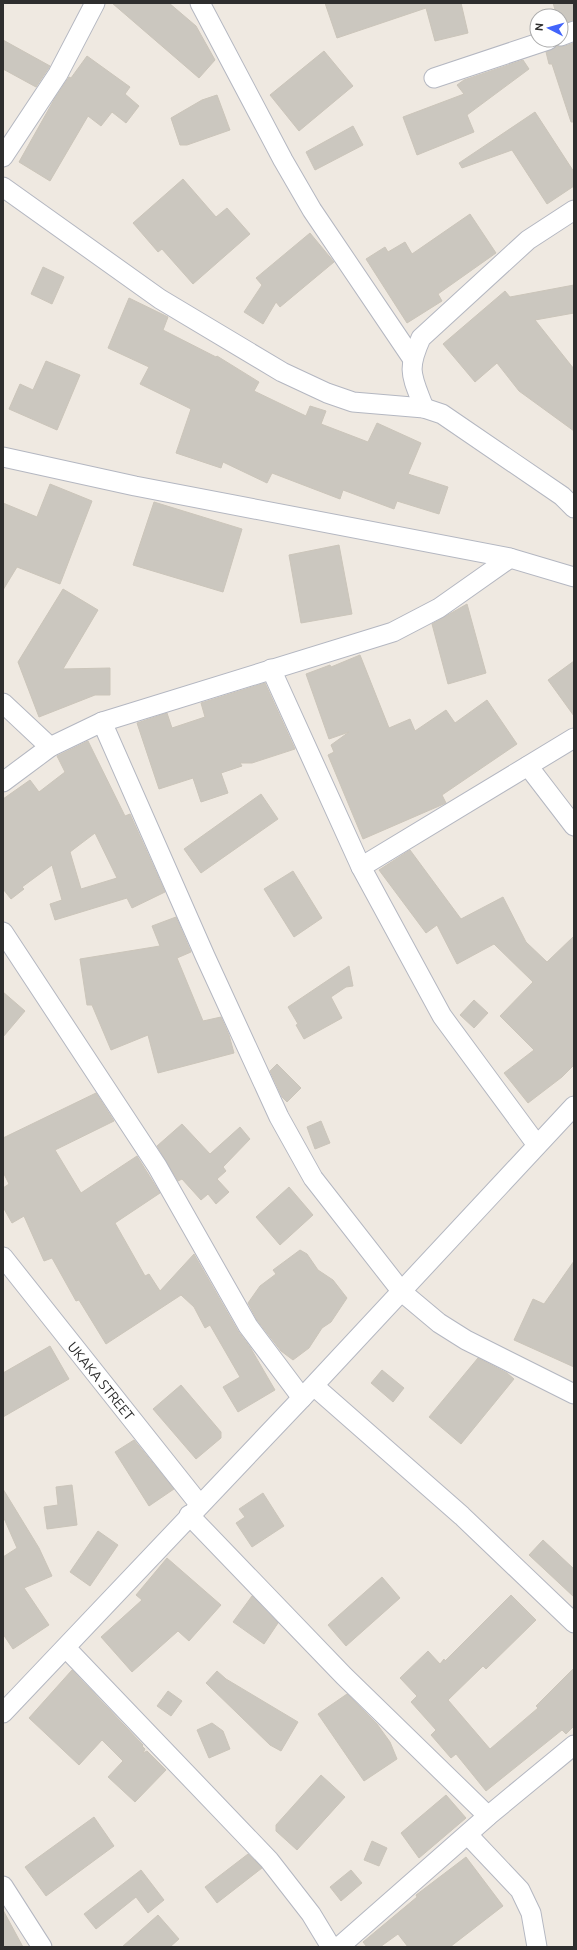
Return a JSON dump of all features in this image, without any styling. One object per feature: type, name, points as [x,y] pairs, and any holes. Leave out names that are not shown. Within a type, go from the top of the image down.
[{"type":"street","points":[[3,157],[58,74],[95,3]]},
{"type":"street","points":[[200,3],[283,160],[312,210],[412,358]]},
{"type":"street","points":[[434,78],[529,46]]},
{"type":"street","points":[[3,187],[160,299],[282,372],[327,393],[353,402],[424,408],[442,414],[570,497]]},
{"type":"street","points":[[424,408],[412,375],[412,358],[421,338],[528,240],[574,210]]},
{"type":"street","points":[[3,456],[135,486],[510,558],[574,577]]},
{"type":"street","points":[[3,782],[50,746],[102,722],[393,632],[440,608],[510,558]]},
{"type":"street","points":[[271,669],[361,867],[442,1016],[537,1145]]},
{"type":"street","points":[[3,703],[50,746]]},
{"type":"street","points":[[102,722],[204,956],[279,1118],[313,1178],[402,1292],[439,1323],[466,1340],[574,1394]]},
{"type":"street","points":[[361,867],[574,738]]},
{"type":"street","points":[[528,766],[574,826]]},
{"type":"street","points":[[3,932],[157,1166],[248,1326],[308,1392],[462,1516],[574,1623]]},
{"type":"street","points":[[3,1713],[66,1648],[194,1510],[308,1392],[574,1106]]},
{"type":"street","name":"UKAKA STREET","points":[[3,1257],[194,1510],[344,1676],[488,1816]]},
{"type":"street","points":[[66,1648],[269,1860],[311,1914],[331,1947]]},
{"type":"street","points":[[339,1947],[488,1816],[574,1745]]},
{"type":"street","points":[[468,1835],[520,1890],[532,1912],[537,1947]]},
{"type":"street","points":[[3,1886],[42,1947]]},
{"type":"building","points":[[112,3],[169,3],[196,26],[215,60],[199,78]]},
{"type":"building","points":[[325,3],[461,3],[468,33],[435,41],[426,8],[337,38]]},
{"type":"building","points":[[553,3],[574,3],[574,20],[569,22],[569,8],[555,8]]},
{"type":"building","points":[[3,40],[50,66],[36,87],[3,69]]},
{"type":"building","points":[[574,43],[574,122],[571,122],[552,64],[549,64],[546,52],[553,48],[569,48],[569,45]]},
{"type":"building","points":[[324,51],[353,86],[299,131],[270,95]]},
{"type":"building","points":[[87,56],[130,87],[125,94],[139,106],[126,123],[112,112],[101,126],[88,116],[50,181],[19,162],[55,98],[69,77],[71,78]]},
{"type":"building","points":[[523,60],[529,69],[467,115],[474,132],[417,155],[403,117],[464,94],[457,85],[464,80]]},
{"type":"building","points":[[217,95],[230,130],[187,145],[180,145],[171,118],[202,100]]},
{"type":"building","points":[[535,112],[574,172],[574,186],[547,204],[512,150],[462,168],[459,163]]},
{"type":"building","points":[[353,126],[363,145],[315,170],[306,152]]},
{"type":"building","points":[[183,179],[216,217],[227,208],[250,234],[193,284],[162,249],[158,252],[133,223]]},
{"type":"building","points":[[470,214],[496,253],[438,294],[442,301],[407,323],[366,259],[385,247],[388,252],[405,242],[412,254]]},
{"type":"building","points":[[310,233],[334,262],[280,307],[276,302],[263,324],[244,312],[262,285],[256,278]]},
{"type":"building","points":[[43,267],[64,277],[52,304],[31,294]]},
{"type":"building","points":[[574,285],[574,313],[535,320],[574,369],[574,431],[519,391],[497,363],[475,382],[443,344],[505,291],[510,297]]},
{"type":"building","points":[[129,298],[168,317],[163,330],[216,357],[217,356],[259,382],[254,391],[306,416],[310,406],[326,411],[321,424],[368,442],[377,423],[421,443],[408,474],[448,487],[439,514],[397,501],[394,509],[343,490],[340,499],[272,473],[267,483],[223,462],[221,468],[176,453],[191,409],[140,384],[149,367],[108,348]]},
{"type":"building","points":[[46,361],[80,375],[57,430],[9,409],[20,384],[33,390]]},
{"type":"building","points":[[50,484],[92,501],[60,584],[17,567],[3,590],[3,503],[37,517]]},
{"type":"building","points":[[154,502],[242,529],[223,592],[133,565]]},
{"type":"building","points":[[339,545],[352,614],[301,623],[289,555]]},
{"type":"building","points":[[63,589],[98,610],[63,669],[110,668],[110,695],[95,695],[39,717],[18,662]]},
{"type":"building","points":[[467,604],[486,673],[448,684],[432,624]]},
{"type":"building","points":[[360,655],[389,728],[410,719],[415,731],[446,710],[455,723],[487,700],[517,744],[442,795],[446,803],[363,839],[328,755],[334,752],[331,745],[349,732],[329,739],[306,674],[330,665],[331,667]]},
{"type":"building","points":[[574,661],[574,716],[548,680]]},
{"type":"building","points":[[265,683],[295,749],[252,763],[240,763],[242,766],[221,773],[228,793],[201,802],[193,778],[159,789],[137,723],[167,713],[172,728],[205,717],[201,703]]},
{"type":"building","points":[[88,741],[125,816],[130,814],[165,892],[132,908],[127,898],[55,920],[50,904],[62,900],[52,865],[22,887],[24,889],[11,899],[3,889],[3,799],[30,780],[39,792],[65,772],[57,756]],"holes":[[[95,833],[117,878],[81,889],[70,852]]]},
{"type":"building","points":[[261,794],[278,819],[201,873],[184,849]]},
{"type":"building","points":[[410,850],[461,919],[503,897],[526,942],[547,962],[574,936],[574,1065],[562,1077],[528,1103],[504,1073],[534,1050],[500,1016],[533,982],[494,944],[457,964],[437,925],[426,933],[379,870]]},
{"type":"building","points":[[293,871],[322,918],[294,937],[264,889]]},
{"type":"building","points":[[176,917],[191,952],[177,958],[203,1021],[221,1017],[229,1035],[234,1053],[158,1073],[148,1035],[111,1050],[92,1005],[87,1005],[80,959],[160,946],[152,926]]},
{"type":"building","points":[[349,966],[353,986],[346,987],[331,997],[342,1018],[304,1039],[296,1025],[298,1024],[288,1007]]},
{"type":"building","points":[[3,992],[25,1011],[3,1037]]},
{"type":"building","points":[[474,1000],[488,1013],[474,1028],[460,1015]]},
{"type":"building","points":[[277,1064],[301,1088],[287,1102],[282,1097],[270,1071]]},
{"type":"building","points":[[96,1093],[114,1121],[55,1150],[81,1193],[137,1156],[160,1193],[115,1223],[145,1276],[149,1274],[160,1291],[194,1254],[238,1331],[250,1347],[275,1390],[238,1412],[223,1387],[240,1377],[210,1325],[205,1328],[194,1307],[181,1295],[106,1344],[79,1300],[76,1301],[52,1258],[44,1261],[24,1216],[12,1223],[3,1207],[3,1188],[9,1184],[3,1172],[3,1138]]},
{"type":"building","points":[[321,1121],[330,1143],[315,1149],[307,1127]]},
{"type":"building","points":[[182,1124],[210,1154],[240,1127],[250,1139],[223,1167],[226,1171],[217,1179],[229,1192],[216,1204],[208,1194],[201,1200],[182,1179],[178,1181],[157,1146]]},
{"type":"building","points":[[289,1187],[313,1215],[280,1245],[256,1217]]},
{"type":"building","points":[[300,1250],[307,1254],[318,1270],[333,1280],[347,1298],[331,1322],[322,1328],[309,1348],[293,1360],[281,1351],[257,1320],[248,1303],[260,1286],[276,1274],[273,1270]]},
{"type":"building","points":[[574,1261],[574,1367],[514,1340],[533,1299],[544,1304]]},
{"type":"building","points":[[50,1346],[69,1379],[3,1417],[3,1373]]},
{"type":"building","points":[[478,1358],[507,1373],[514,1379],[461,1444],[429,1417]]},
{"type":"building","points":[[382,1370],[404,1388],[393,1402],[371,1383]]},
{"type":"building","points":[[181,1385],[221,1432],[221,1438],[196,1459],[153,1409]]},
{"type":"building","points":[[134,1440],[174,1489],[149,1506],[115,1452]]},
{"type":"building","points":[[72,1485],[77,1525],[47,1529],[44,1507],[58,1505],[56,1487]]},
{"type":"building","points":[[3,1489],[39,1548],[52,1576],[24,1588],[49,1625],[13,1649],[3,1634],[3,1557],[17,1548],[3,1516]]},
{"type":"building","points":[[263,1493],[284,1526],[252,1547],[236,1523],[245,1517],[239,1509]]},
{"type":"building","points":[[98,1531],[118,1545],[90,1586],[70,1572]]},
{"type":"building","points":[[543,1540],[574,1569],[574,1597],[529,1555]]},
{"type":"building","points":[[167,1558],[221,1605],[189,1641],[178,1631],[132,1672],[101,1637],[142,1600],[136,1595]]},
{"type":"building","points":[[382,1577],[400,1598],[346,1646],[328,1625]]},
{"type":"building","points":[[511,1595],[536,1620],[486,1669],[483,1666],[448,1700],[490,1749],[538,1708],[536,1706],[574,1668],[574,1726],[566,1734],[562,1730],[486,1791],[456,1754],[451,1758],[431,1735],[436,1730],[411,1702],[417,1696],[400,1678],[428,1651],[440,1664],[444,1659],[445,1661]]},
{"type":"building","points":[[252,1596],[278,1623],[264,1644],[233,1622]]},
{"type":"building","points":[[72,1670],[143,1745],[142,1746],[145,1749],[143,1753],[147,1751],[166,1770],[135,1802],[108,1777],[123,1761],[102,1740],[79,1765],[29,1718]]},
{"type":"building","points":[[217,1671],[226,1679],[298,1722],[281,1751],[270,1745],[206,1683]]},
{"type":"building","points":[[168,1691],[182,1701],[171,1716],[157,1706]]},
{"type":"building","points":[[347,1694],[377,1724],[390,1742],[397,1759],[364,1781],[318,1714]]},
{"type":"building","points":[[212,1723],[223,1731],[230,1749],[209,1758],[197,1730]]},
{"type":"building","points":[[321,1775],[345,1797],[297,1850],[276,1831],[276,1825]]},
{"type":"building","points":[[446,1795],[466,1818],[419,1858],[401,1833]]},
{"type":"building","points":[[94,1817],[114,1846],[46,1896],[25,1867]]},
{"type":"building","points":[[372,1841],[387,1848],[379,1866],[364,1860]]},
{"type":"building","points":[[248,1854],[262,1868],[217,1903],[205,1887]]},
{"type":"building","points":[[466,1857],[503,1906],[450,1947],[408,1947],[398,1934],[380,1947],[367,1947],[363,1942],[417,1897],[416,1895]]},
{"type":"building","points":[[141,1870],[164,1900],[148,1913],[136,1897],[96,1929],[84,1914]]},
{"type":"building","points":[[351,1870],[362,1883],[341,1901],[330,1887]]},
{"type":"building","points":[[3,1910],[23,1947],[3,1947]]},
{"type":"building","points":[[158,1915],[179,1939],[170,1947],[122,1947]]}]
